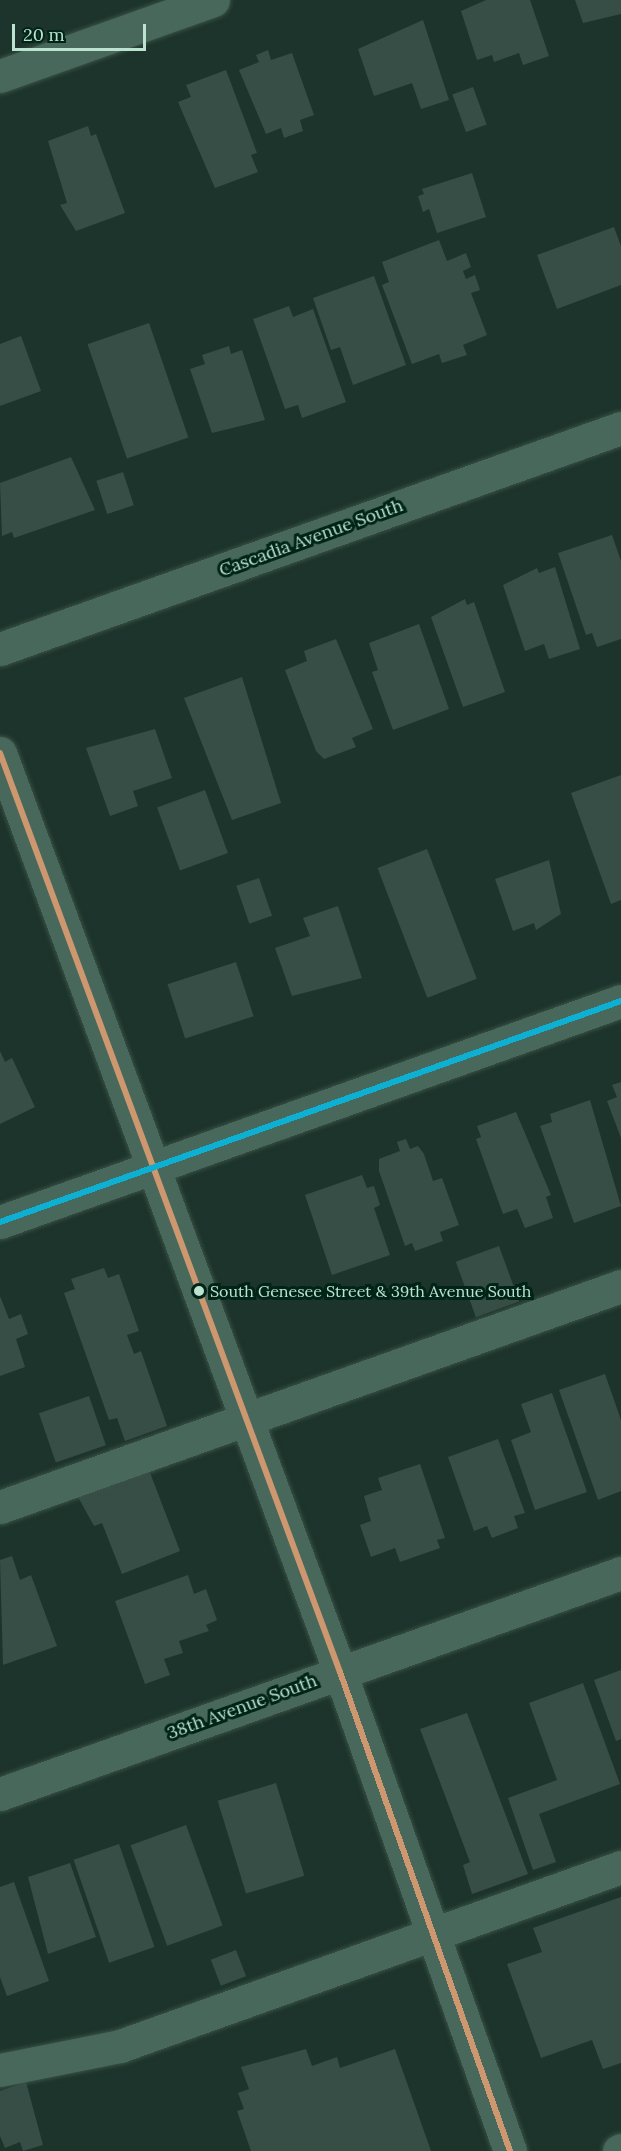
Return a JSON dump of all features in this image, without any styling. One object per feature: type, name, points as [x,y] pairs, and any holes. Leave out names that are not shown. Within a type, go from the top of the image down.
[{"type":"street","points":[[0,76],[213,0]]},
{"type":"street","name":"Cascadia Avenue South","points":[[0,649],[621,428]]},
{"type":"street","points":[[0,753],[340,1672],[510,2151]]},
{"type":"street","points":[[0,1222],[621,1001]]},
{"type":"street","points":[[0,1507],[621,1286]]},
{"type":"street","name":"38th Avenue South","points":[[0,1794],[621,1573]]},
{"type":"street","points":[[0,2070],[120,2046],[434,1936],[621,1867]]},
{"type":"building","points":[[486,0],[530,0],[549,56],[523,65],[519,53],[494,62],[492,55],[477,60],[461,11]]},
{"type":"building","points":[[575,0],[621,0],[621,14],[583,23]]},
{"type":"building","points":[[423,20],[449,100],[421,109],[412,83],[374,96],[358,49]]},
{"type":"building","points":[[268,50],[271,60],[292,53],[314,115],[300,120],[303,131],[284,138],[281,128],[266,134],[239,70],[259,62],[256,55]]},
{"type":"building","points":[[226,70],[257,153],[251,155],[258,172],[215,188],[178,102],[191,97],[186,85]]},
{"type":"building","points":[[473,87],[487,125],[466,132],[452,95]]},
{"type":"building","points":[[88,126],[91,136],[96,134],[125,213],[76,231],[60,205],[67,203],[48,141]]},
{"type":"building","points":[[472,173],[486,217],[437,233],[429,209],[423,212],[418,196],[424,194],[422,189]]},
{"type":"building","points":[[614,227],[621,246],[621,285],[557,309],[537,255]]},
{"type":"building","points":[[439,240],[447,261],[466,253],[471,267],[463,271],[466,279],[475,275],[480,290],[471,293],[487,335],[463,345],[467,355],[442,363],[439,354],[412,364],[382,285],[389,282],[382,262]]},
{"type":"building","points":[[374,276],[406,365],[353,385],[340,347],[331,350],[313,298]]},
{"type":"building","points":[[289,306],[293,317],[313,309],[346,402],[302,418],[298,405],[285,409],[253,319]]},
{"type":"building","points":[[149,323],[188,437],[127,459],[88,344]]},
{"type":"building","points":[[21,336],[41,391],[0,406],[0,344]]},
{"type":"building","points":[[229,346],[231,354],[242,350],[265,420],[212,433],[190,369],[205,364],[202,355]]},
{"type":"building","points":[[71,457],[95,510],[14,538],[12,532],[2,536],[0,483]]},
{"type":"building","points":[[123,472],[134,505],[107,514],[96,481]]},
{"type":"building","points":[[612,535],[621,561],[621,639],[597,647],[592,633],[586,635],[558,553]]},
{"type":"building","points":[[555,567],[580,649],[549,659],[544,644],[525,651],[503,585],[537,568],[539,573]]},
{"type":"building","points":[[465,599],[467,605],[474,602],[505,692],[463,707],[431,617]]},
{"type":"building","points":[[419,624],[449,709],[393,730],[372,672],[378,670],[369,643]]},
{"type":"building","points":[[336,639],[373,729],[352,738],[356,747],[324,759],[316,751],[285,670],[307,661],[304,651]]},
{"type":"building","points":[[242,677],[281,803],[232,820],[184,698]]},
{"type":"building","points":[[155,729],[172,778],[133,791],[138,806],[110,816],[86,748]]},
{"type":"building","points":[[621,775],[621,900],[611,904],[571,793]]},
{"type":"building","points":[[205,790],[228,853],[180,870],[157,807]]},
{"type":"building","points":[[427,849],[477,979],[427,998],[378,868]]},
{"type":"building","points":[[549,860],[561,914],[536,930],[534,923],[513,931],[495,879]]},
{"type":"building","points":[[259,878],[272,916],[249,924],[236,886]]},
{"type":"building","points":[[338,906],[362,978],[292,996],[275,948],[310,936],[303,918]]},
{"type":"building","points":[[236,962],[254,1016],[185,1038],[168,984]]},
{"type":"building","points":[[0,1051],[5,1062],[12,1058],[35,1107],[0,1124]]},
{"type":"building","points":[[621,1082],[621,1138],[607,1101],[617,1097],[612,1085]]},
{"type":"building","points":[[590,1100],[621,1206],[574,1223],[540,1126],[552,1122],[550,1114]]},
{"type":"building","points":[[516,1112],[551,1195],[546,1197],[553,1218],[525,1228],[517,1209],[503,1214],[476,1139],[481,1137],[477,1126]]},
{"type":"building","points":[[406,1139],[410,1149],[418,1146],[424,1154],[433,1181],[442,1178],[459,1225],[440,1232],[443,1241],[415,1251],[412,1243],[405,1246],[379,1171],[379,1159],[400,1151],[397,1142]]},
{"type":"building","points":[[362,1175],[367,1188],[374,1186],[380,1205],[374,1208],[390,1255],[332,1275],[305,1195]]},
{"type":"building","points":[[499,1246],[519,1301],[476,1317],[456,1262]]},
{"type":"building","points":[[104,1268],[108,1278],[119,1274],[139,1331],[127,1335],[134,1354],[141,1351],[167,1426],[125,1441],[117,1418],[109,1420],[64,1293],[75,1289],[71,1279]]},
{"type":"building","points":[[0,1296],[9,1319],[21,1314],[28,1334],[16,1339],[25,1367],[0,1376]]},
{"type":"building","points":[[605,1374],[621,1420],[621,1491],[598,1500],[559,1390]]},
{"type":"building","points":[[552,1393],[587,1492],[535,1510],[511,1440],[531,1432],[521,1404]]},
{"type":"building","points":[[89,1396],[106,1445],[56,1462],[39,1413]]},
{"type":"building","points":[[498,1439],[525,1513],[514,1516],[518,1528],[492,1538],[487,1526],[474,1531],[448,1457]]},
{"type":"building","points":[[420,1464],[445,1538],[437,1540],[440,1548],[400,1562],[395,1548],[371,1557],[360,1525],[371,1521],[364,1496],[382,1490],[378,1478]]},
{"type":"building","points":[[149,1470],[180,1551],[122,1574],[102,1523],[94,1526],[78,1497]]},
{"type":"building","points":[[12,1556],[20,1580],[31,1575],[57,1646],[3,1665],[0,1560]]},
{"type":"building","points":[[188,1575],[194,1594],[206,1589],[217,1620],[206,1625],[209,1631],[179,1641],[183,1653],[164,1659],[170,1675],[145,1684],[115,1601]]},
{"type":"building","points":[[621,1670],[621,1739],[616,1741],[594,1680]]},
{"type":"building","points":[[583,1683],[620,1784],[539,1814],[556,1862],[533,1870],[508,1798],[557,1780],[529,1703]]},
{"type":"building","points":[[467,1713],[528,1874],[472,1894],[463,1865],[470,1862],[420,1729]]},
{"type":"building","points":[[276,1783],[304,1876],[246,1894],[218,1801]]},
{"type":"building","points":[[186,1825],[223,1926],[167,1946],[131,1845]]},
{"type":"building","points":[[119,1844],[154,1947],[109,1963],[74,1860]]},
{"type":"building","points":[[70,1863],[96,1937],[48,1954],[28,1877]]},
{"type":"building","points":[[14,1882],[49,1981],[7,1996],[0,1977],[0,1887]]},
{"type":"building","points":[[621,1897],[621,2063],[603,2069],[592,2040],[541,2058],[507,1964],[542,1952],[533,1928]]},
{"type":"building","points":[[236,1950],[246,1976],[221,1986],[211,1960]]},
{"type":"building","points":[[306,2049],[312,2066],[337,2057],[340,2068],[395,2049],[431,2151],[251,2151],[237,2111],[244,2109],[238,2093],[249,2089],[241,2067]]},
{"type":"building","points":[[26,2082],[43,2145],[23,2151],[20,2142],[5,2148],[0,2136],[0,2091]]},
{"type":"transit line","points":[[0,753],[340,1672],[510,2151]]},
{"type":"transit line","points":[[0,1222],[621,1001]]},
{"type":"place","name":"South Genesee Street & 39th Avenue South","points":[[199,1291]]}]
